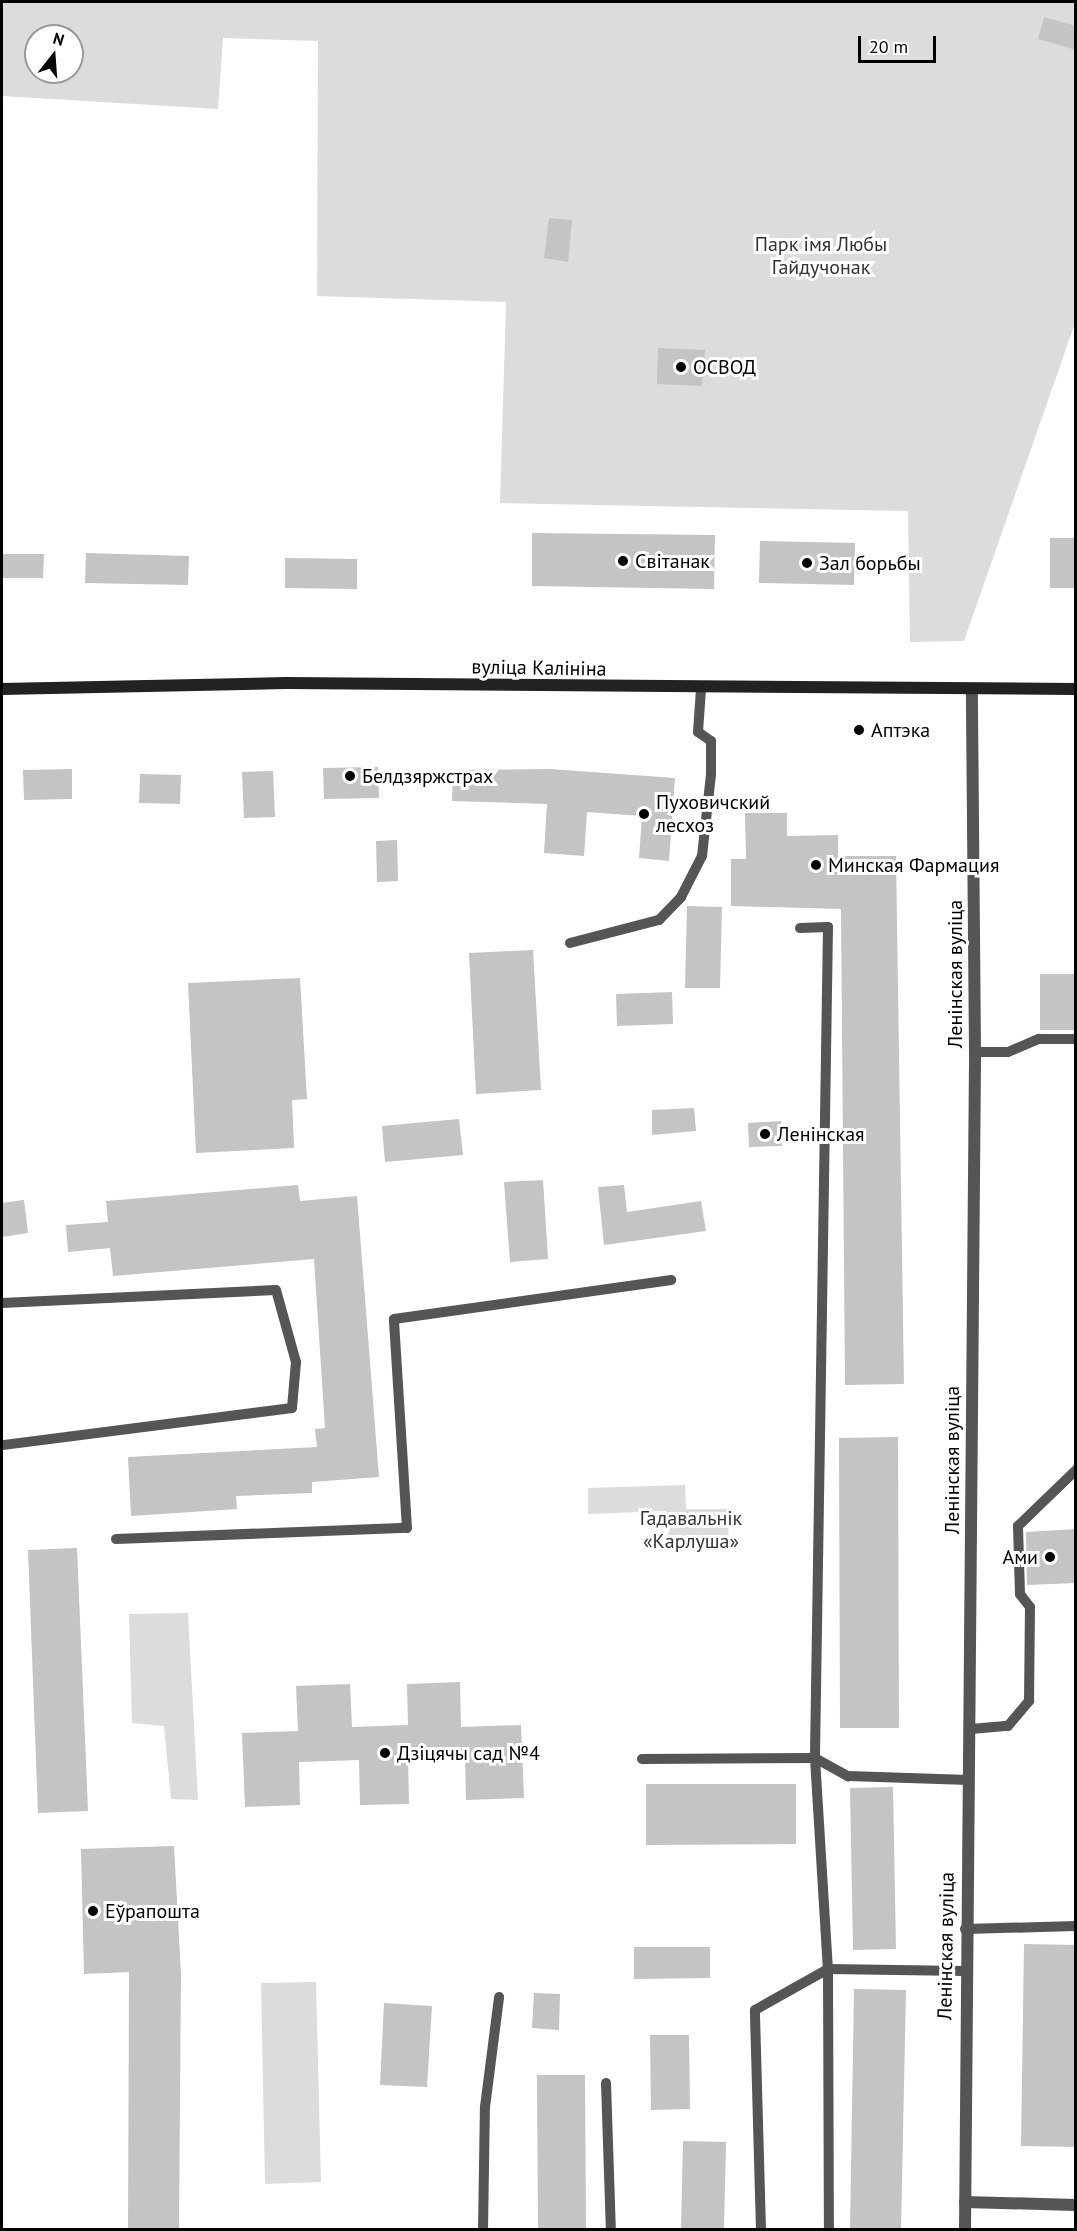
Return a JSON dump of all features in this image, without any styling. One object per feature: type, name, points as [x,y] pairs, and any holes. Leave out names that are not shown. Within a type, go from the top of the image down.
[{"type":"main road","name":"вуліца Калініна","points":[[2,689],[286,684],[701,689],[1076,688]]},
{"type":"street","name":"Ленінская вуліца","points":[[965,2229],[964,1971],[971,1729],[975,1052],[972,690]]},
{"type":"street","points":[[965,2202],[1076,2205]]},
{"type":"lane","points":[[570,943],[658,920],[681,897],[702,856],[708,797],[711,741],[698,732],[701,689]]},
{"type":"lane","points":[[800,928],[828,927],[815,1758],[828,1969],[829,2229]]},
{"type":"lane","points":[[975,1052],[1008,1052],[1039,1039],[1076,1039]]},
{"type":"lane","points":[[116,1539],[406,1528],[394,1319],[671,1280]]},
{"type":"lane","points":[[2,1303],[276,1290],[296,1362],[292,1408],[2,1444]]},
{"type":"lane","points":[[971,1729],[1008,1726],[1029,1701],[1030,1607],[1020,1594],[1018,1526],[1076,1470]]},
{"type":"lane","points":[[642,1758],[815,1758],[848,1776],[969,1780]]},
{"type":"lane","points":[[965,1929],[1076,1926]]},
{"type":"lane","points":[[761,2229],[755,2010],[828,1969],[964,1971]]},
{"type":"lane","points":[[483,2229],[485,2107],[499,1997]]},
{"type":"lane","points":[[606,2083],[611,2229]]},
{"type":"green space","name":"Парк імя Любы Гайдучонак","points":[[2,2],[1075,2],[1075,323],[964,641],[910,642],[908,511],[500,503],[506,302],[317,296],[318,41],[223,38],[218,109],[2,96]]},
{"type":"green space","name":"Гадавальнік «Карлуша»","points":[[685,1485],[686,1509],[729,1509],[728,1547],[679,1551],[669,1545],[666,1511],[588,1514],[588,1488]]},
{"type":"green space","points":[[188,1613],[198,1800],[171,1799],[164,1726],[132,1723],[129,1614]]},
{"type":"green space","points":[[316,1982],[321,2182],[265,2184],[261,1983]]},
{"type":"building","points":[[1044,17],[1076,26],[1076,50],[1038,39]]},
{"type":"building","points":[[549,218],[572,220],[568,262],[544,258]]},
{"type":"building","name":"ОСВОД","points":[[658,348],[705,350],[702,386],[657,384]]},
{"type":"building","name":"Світанак","points":[[532,533],[715,535],[714,589],[532,586]]},
{"type":"building","points":[[1050,538],[1076,538],[1076,588],[1050,588]]},
{"type":"building","name":"Зал борьбы","points":[[760,541],[855,543],[854,585],[759,583]]},
{"type":"building","points":[[86,553],[189,556],[188,585],[85,583]]},
{"type":"building","points":[[2,554],[44,554],[43,578],[2,578]]},
{"type":"building","points":[[285,558],[357,559],[357,589],[285,588]]},
{"type":"building","points":[[378,767],[379,798],[324,799],[323,768]]},
{"type":"building","points":[[72,769],[72,799],[24,800],[23,770]]},
{"type":"building","name":"Пуховичский лесхоз","points":[[550,769],[675,778],[669,861],[639,858],[642,816],[587,812],[584,856],[544,853],[547,804],[452,801],[453,770]]},
{"type":"building","points":[[273,771],[275,817],[244,818],[242,772]]},
{"type":"building","points":[[140,774],[181,775],[180,804],[139,803]]},
{"type":"building","points":[[745,813],[787,813],[787,836],[838,835],[838,856],[896,856],[904,1384],[845,1385],[841,909],[731,906],[731,859],[746,859]]},
{"type":"building","points":[[397,840],[398,881],[377,882],[376,841]]},
{"type":"building","points":[[687,906],[722,907],[720,988],[685,988]]},
{"type":"building","points":[[533,950],[541,1090],[476,1094],[469,953]]},
{"type":"building","points":[[1040,974],[1076,974],[1076,1030],[1040,1030]]},
{"type":"building","points":[[300,978],[307,1099],[292,1100],[294,1148],[196,1153],[188,983]]},
{"type":"building","points":[[672,992],[673,1024],[617,1026],[616,994]]},
{"type":"building","points":[[694,1108],[696,1131],[652,1135],[652,1110]]},
{"type":"building","points":[[459,1119],[463,1155],[385,1162],[382,1126]]},
{"type":"building","name":"Ленінская","points":[[781,1121],[782,1146],[749,1147],[748,1123]]},
{"type":"building","points":[[543,1180],[548,1259],[510,1262],[504,1182]]},
{"type":"building","points":[[298,1185],[300,1201],[357,1196],[379,1477],[312,1482],[312,1493],[236,1496],[237,1509],[131,1516],[128,1457],[317,1447],[315,1429],[325,1428],[314,1259],[113,1276],[110,1248],[68,1252],[66,1225],[108,1222],[106,1201]]},
{"type":"building","points":[[624,1185],[627,1212],[701,1201],[706,1231],[604,1245],[598,1187]]},
{"type":"building","points":[[24,1200],[28,1233],[2,1237],[2,1203]]},
{"type":"building","points":[[898,1437],[899,1728],[840,1728],[839,1438]]},
{"type":"building","name":"Ами","points":[[1076,1529],[1076,1583],[1027,1585],[1026,1532]]},
{"type":"building","points":[[77,1548],[88,1811],[38,1813],[28,1550]]},
{"type":"building","points":[[460,1682],[461,1727],[521,1725],[524,1798],[466,1800],[465,1756],[408,1758],[409,1804],[360,1805],[359,1760],[299,1762],[300,1805],[245,1807],[242,1733],[298,1731],[296,1686],[350,1684],[352,1727],[408,1725],[407,1684]]},
{"type":"building","points":[[646,1784],[796,1784],[796,1844],[646,1845]]},
{"type":"building","points":[[893,1787],[896,1949],[853,1950],[850,1788]]},
{"type":"building","points":[[174,1846],[181,1974],[179,2229],[128,2229],[129,1972],[84,1974],[81,1849]]},
{"type":"building","points":[[1024,1944],[1076,1945],[1076,2147],[1021,2146]]},
{"type":"building","points":[[634,1947],[710,1947],[710,1978],[634,1979]]},
{"type":"building","points":[[854,1989],[906,1990],[901,2229],[850,2229]]},
{"type":"building","points":[[534,1993],[560,1994],[559,2030],[532,2028]]},
{"type":"building","points":[[384,2003],[432,2006],[427,2087],[380,2085]]},
{"type":"building","points":[[650,2035],[689,2035],[690,2109],[651,2110]]},
{"type":"building","points":[[537,2075],[585,2075],[586,2229],[538,2229]]},
{"type":"building","points":[[683,2141],[726,2142],[724,2229],[681,2229]]},
{"type":"place","name":"ОСВОД","points":[[681,367]]},
{"type":"place","name":"Світанак","points":[[623,561]]},
{"type":"place","name":"Зал борьбы","points":[[807,563]]},
{"type":"place","name":"Аптэка","points":[[859,730]]},
{"type":"place","name":"Белдзяржстрах","points":[[350,776]]},
{"type":"place","name":"Пуховичский лесхоз","points":[[644,814]]},
{"type":"place","name":"Минская Фармация","points":[[816,865]]},
{"type":"place","name":"Ленінская","points":[[765,1134]]},
{"type":"place","name":"Ами","points":[[1050,1557]]},
{"type":"place","name":"Дзіцячы сад №4","points":[[385,1753]]},
{"type":"place","name":"Еўрапошта","points":[[93,1911]]}]
